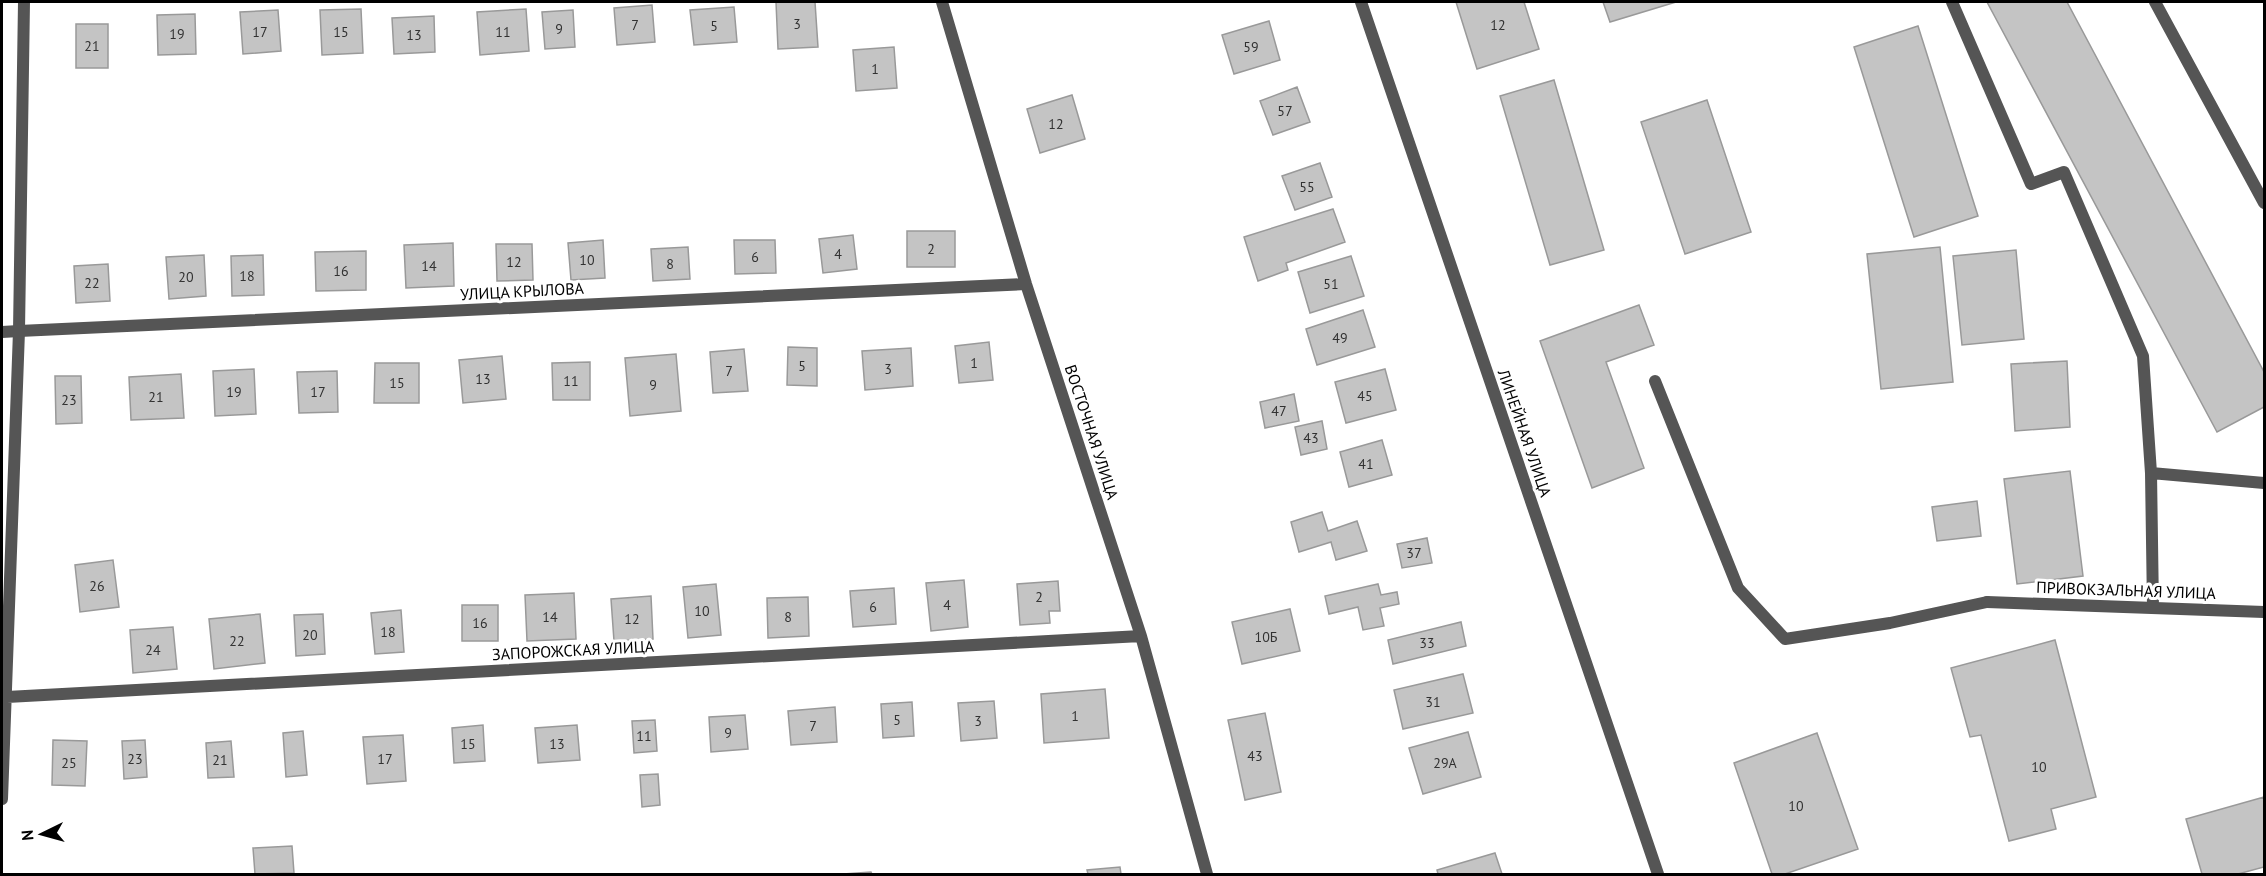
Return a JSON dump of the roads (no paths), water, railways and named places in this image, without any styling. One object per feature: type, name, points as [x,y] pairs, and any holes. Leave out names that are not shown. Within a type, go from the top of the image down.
[{"type":"street","points":[[2,800],[19,331],[24,2]]},
{"type":"street","name":"ВОСТОЧНАЯ УЛИЦА","points":[[942,2],[1026,284],[1141,636],[1207,874]]},
{"type":"street","name":"ЛИНЕЙНАЯ УЛИЦА","points":[[1361,2],[1658,874]]},
{"type":"street","points":[[1952,2],[2031,184],[2064,172],[2143,356],[2151,473],[2152,608]]},
{"type":"street","points":[[2155,2],[2265,203]]},
{"type":"street","name":"УЛИЦА КРЫЛОВА","points":[[2,332],[1026,284]]},
{"type":"street","name":"ПРИВОКЗАЛЬНАЯ УЛИЦА","points":[[1655,381],[1738,588],[1785,639],[1890,623],[1987,602],[2265,612]]},
{"type":"street","points":[[2151,473],[2265,483]]},
{"type":"street","name":"ЗАПОРОЖСКАЯ УЛИЦА","points":[[7,697],[1141,636]]}]
